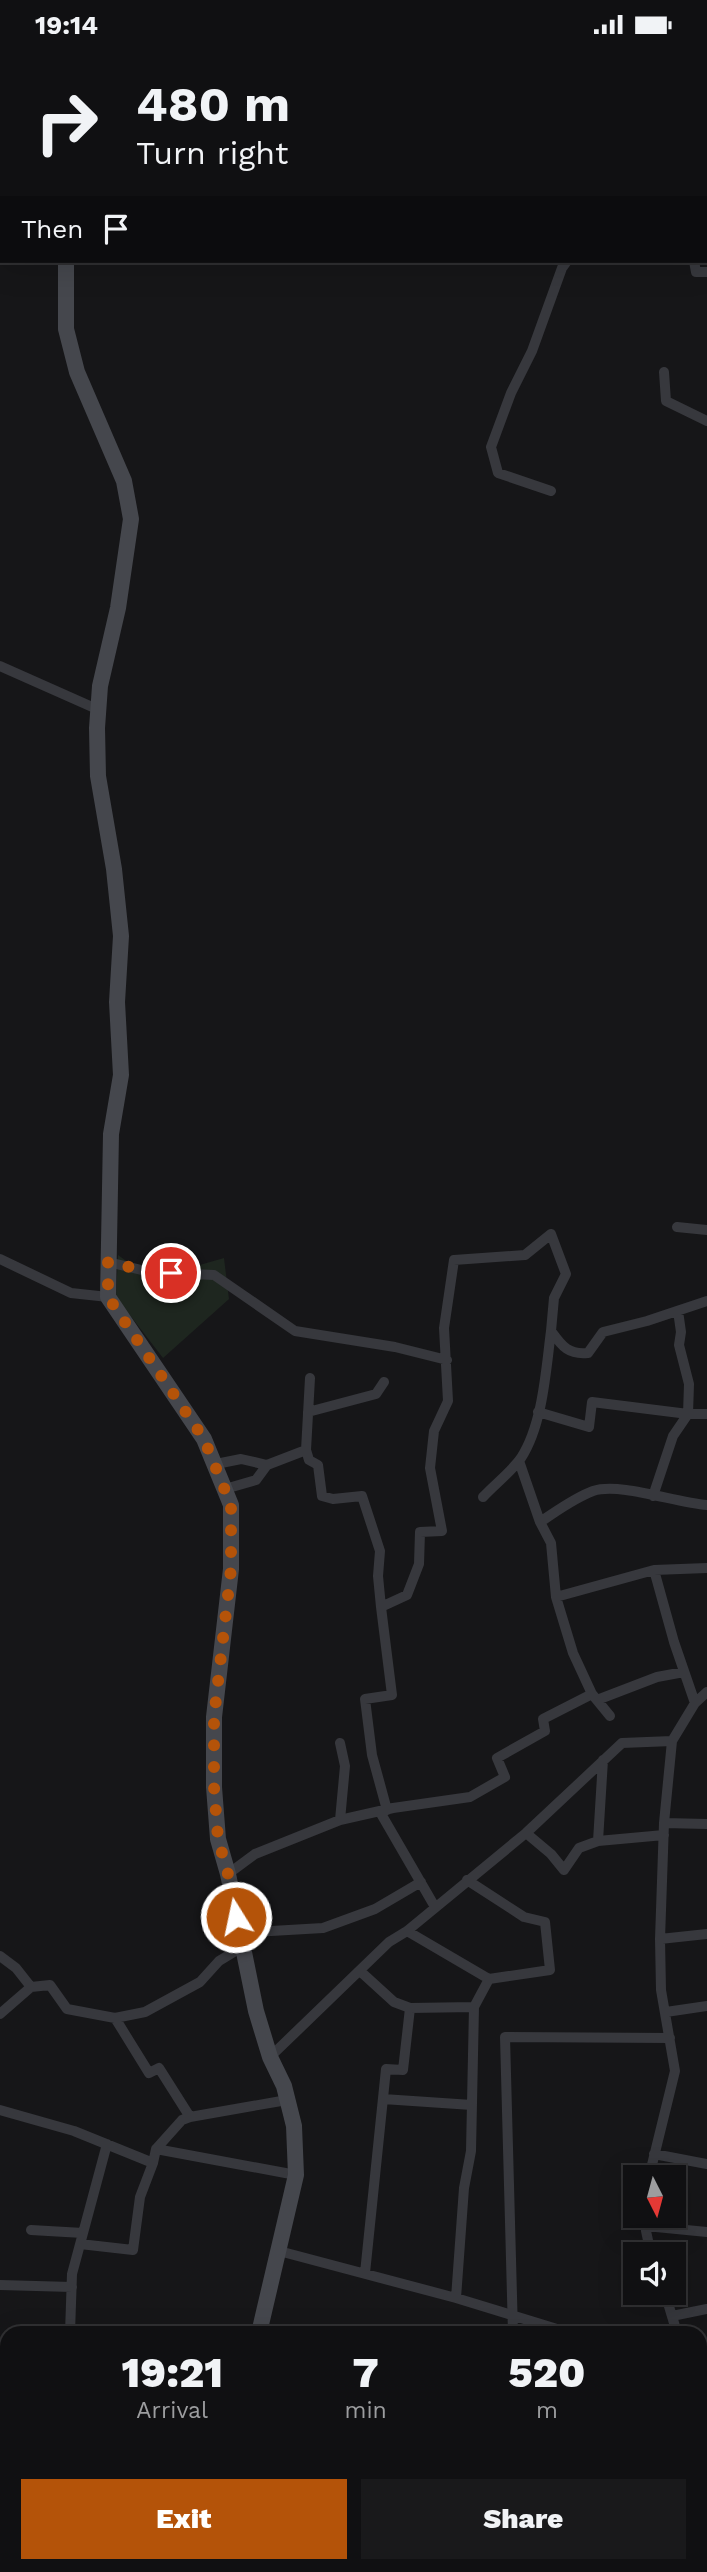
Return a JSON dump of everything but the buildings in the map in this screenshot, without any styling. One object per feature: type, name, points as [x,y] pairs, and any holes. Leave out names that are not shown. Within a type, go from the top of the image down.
[{"type":"street","points":[[66,263],[66,328],[71,350],[77,372],[124,481],[131,519],[118,608],[100,686],[99,710],[98,776],[114,869],[121,936],[117,1002],[121,1075],[111,1134],[108,1297],[204,1439],[231,1505],[231,1569],[214,1717],[214,1787],[218,1839],[228,1874],[256,2011],[270,2057],[284,2086],[294,2126],[296,2175],[261,2326]]},
{"type":"street","points":[[551,491],[498,473],[491,447],[566,263]]},
{"type":"street","points":[[694,263],[696,272],[707,272]]},
{"type":"street","points":[[664,372],[666,401],[707,421]]},
{"type":"street","points":[[0,666],[99,710]]},
{"type":"street","points":[[677,1227],[707,1230]]},
{"type":"street","points":[[382,1607],[407,1595],[419,1564],[420,1532],[442,1531],[430,1468],[434,1431],[448,1401],[444,1328],[454,1260],[525,1255],[551,1234],[566,1274],[554,1298],[538,1412],[519,1461],[483,1497]]},
{"type":"street","points":[[0,1259],[71,1293],[108,1297]]},
{"type":"street","points":[[108,1262],[150,1272],[214,1275],[295,1331],[395,1347],[447,1360]]},
{"type":"street","points":[[551,1331],[564,1350],[578,1354],[588,1353],[603,1332],[707,1301]]},
{"type":"street","points":[[653,1496],[673,1436],[688,1414],[689,1384],[679,1345],[681,1332],[678,1311]]},
{"type":"street","points":[[310,1378],[306,1450],[309,1459],[318,1465],[322,1496],[333,1499],[362,1496],[380,1551],[378,1576],[392,1695],[365,1699],[372,1755],[384,1811],[435,1907]]},
{"type":"street","points":[[308,1412],[376,1394],[384,1382]]},
{"type":"street","points":[[538,1412],[589,1427],[592,1402],[707,1414]]},
{"type":"street","points":[[225,1489],[256,1480],[267,1465],[306,1450]]},
{"type":"street","points":[[216,1464],[241,1459],[267,1465]]},
{"type":"street","points":[[519,1461],[540,1522],[551,1543],[556,1597],[573,1653],[595,1697],[610,1716]]},
{"type":"street","points":[[540,1522],[595,1490],[617,1489],[707,1505]]},
{"type":"street","points":[[556,1597],[654,1570],[707,1568]]},
{"type":"street","points":[[654,1570],[695,1703]]},
{"type":"street","points":[[228,1874],[255,1854],[340,1820],[473,1796],[505,1777],[497,1758],[545,1731],[543,1719],[595,1697],[657,1677],[684,1672]]},
{"type":"street","points":[[652,2165],[675,2071],[661,1990],[660,1940],[664,1829],[672,1741],[695,1703],[707,1692]]},
{"type":"street","points":[[270,2057],[388,1942],[407,1931],[526,1833],[622,1743],[672,1741]]},
{"type":"street","points":[[340,1743],[345,1766],[340,1820]]},
{"type":"street","points":[[598,1841],[603,1761]]},
{"type":"street","points":[[526,1833],[551,1854],[564,1870],[579,1848],[598,1841],[707,1824]]},
{"type":"street","points":[[407,1931],[489,1979],[550,1970],[545,1922],[524,1917],[467,1880]]},
{"type":"street","points":[[0,2014],[31,1987],[50,1985],[67,2009],[115,2018],[145,2012],[201,1982],[241,1940],[323,1928],[375,1909],[421,1882]]},
{"type":"street","points":[[660,1940],[707,1934]]},
{"type":"street","points":[[0,1956],[16,1968],[31,1987]]},
{"type":"street","points":[[360,1971],[394,2002],[410,2008],[474,2007]]},
{"type":"street","points":[[456,2298],[464,2189],[471,2151],[474,2007],[489,1979]]},
{"type":"street","points":[[666,2012],[707,2006]]},
{"type":"street","points":[[365,2273],[386,2070],[403,2070],[410,2008]]},
{"type":"street","points":[[115,2018],[149,2073],[159,2068],[190,2117]]},
{"type":"street","points":[[513,2326],[505,2038],[670,2038]]},
{"type":"street","points":[[383,2099],[472,2105]]},
{"type":"street","points":[[31,2230],[134,2250],[140,2197],[156,2149],[182,2120],[287,2100]]},
{"type":"street","points":[[0,2109],[75,2131],[153,2163]]},
{"type":"street","points":[[70,2326],[72,2274],[107,2144]]},
{"type":"street","points":[[156,2149],[296,2175]]},
{"type":"street","points":[[654,2154],[707,2164]]},
{"type":"street","points":[[685,2228],[707,2232]]},
{"type":"street","points":[[279,2251],[456,2298],[548,2326]]},
{"type":"street","points":[[0,2285],[72,2287]]},
{"type":"street","points":[[669,2305],[675,2326]]},
{"type":"street","points":[[672,2316],[707,2309]]},
{"type":"street","points":[[707,2398],[707,2434]]},
{"type":"shaded area","points":[[118,1255],[151,1279],[224,1258],[229,1299],[163,1358],[116,1297]]},
{"type":"route","points":[[171,1273],[150,1272],[108,1262],[108,1297],[204,1439],[231,1505],[231,1569],[214,1717],[214,1787],[218,1839],[236,1917]]}]
